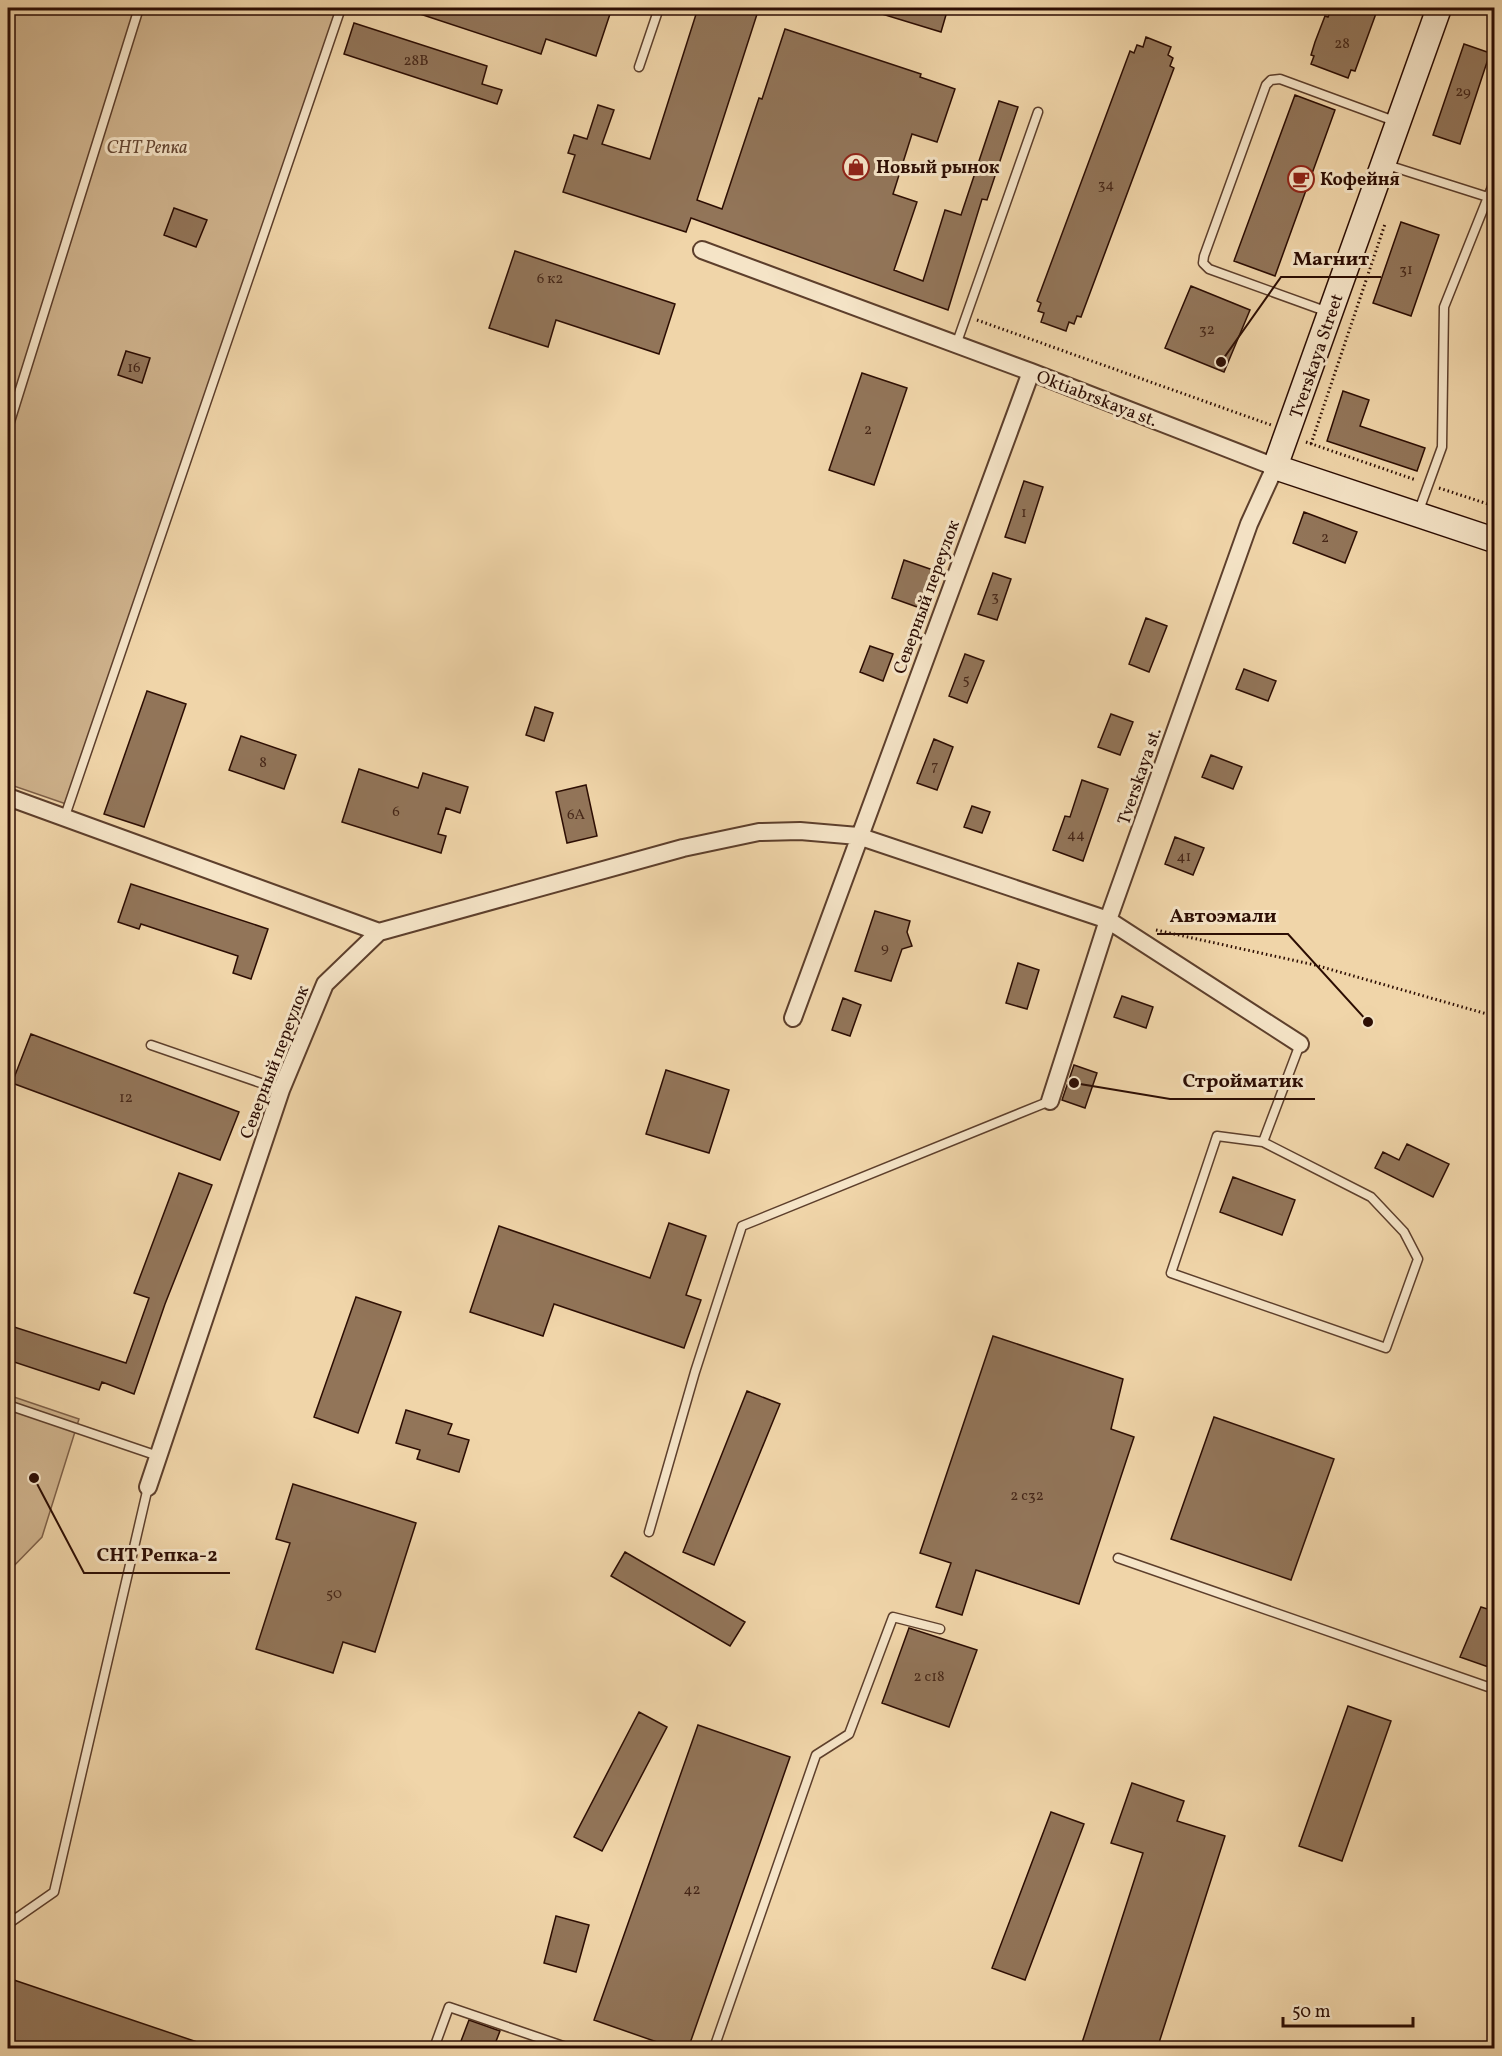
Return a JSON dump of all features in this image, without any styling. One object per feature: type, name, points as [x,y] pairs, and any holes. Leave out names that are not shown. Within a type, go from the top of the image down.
[{"type":"main road","name":"Tverskaya Street","points":[[1275,467],[1439,8]]},
{"type":"main road","name":"Oktiabrskaya st.","points":[[1275,467],[1494,540]]},
{"type":"street","name":"Oktiabrskaya st.","points":[[702,250],[1031,372],[1275,467]]},
{"type":"street","name":"Северный переулок","points":[[793,1018],[858,836],[1031,372]]},
{"type":"street","name":"Tverskaya st.","points":[[1050,1101],[1108,920],[1249,524],[1275,467]]},
{"type":"street","points":[[8,797],[379,933]]},
{"type":"street","name":"Северный переулок","points":[[148,1487],[281,1090],[325,984],[379,933],[399,925],[683,848],[759,832],[800,831],[858,836]]},
{"type":"street","points":[[858,836],[1108,920],[1300,1044]]},
{"type":"lane","points":[[8,428],[139,8]]},
{"type":"lane","points":[[65,816],[341,8]]},
{"type":"lane","points":[[639,67],[659,8]]},
{"type":"lane","points":[[1331,314],[1209,269],[1203,263],[1204,256],[1266,86],[1271,80],[1280,79],[1398,122]]},
{"type":"lane","points":[[956,345],[1038,112]]},
{"type":"lane","points":[[1384,164],[1491,198]]},
{"type":"lane","points":[[1418,515],[1442,447],[1444,307],[1491,198],[1494,182]]},
{"type":"lane","points":[[1263,1142],[1300,1044]]},
{"type":"lane","points":[[151,1045],[281,1090]]},
{"type":"lane","points":[[649,1532],[694,1372],[742,1226],[1050,1101]]},
{"type":"lane","points":[[1216,1136],[1263,1142],[1371,1197],[1404,1232],[1418,1259],[1386,1348],[1171,1273],[1216,1136]]},
{"type":"lane","points":[[8,1405],[158,1456]]},
{"type":"lane","points":[[8,1924],[54,1892],[148,1487]]},
{"type":"lane","points":[[1118,1558],[1494,1689]]},
{"type":"lane","points":[[714,2049],[816,1755],[849,1734],[893,1617],[940,1629]]},
{"type":"lane","points":[[434,2049],[449,2007],[569,2048]]},
{"type":"path","points":[[1311,444],[1389,213]]},
{"type":"path","points":[[967,317],[1289,431],[1311,444],[1494,506]]},
{"type":"path","points":[[1154,930],[1315,965],[1494,1016]]},
{"type":"green space","name":"СНТ Репка","points":[[8,8],[342,8],[72,806],[8,784]]},
{"type":"green space","points":[[8,1395],[79,1419],[42,1537],[8,1572]]},
{"type":"building","points":[[409,8],[612,8],[596,56],[546,39],[541,54],[408,10]]},
{"type":"building","name":"Новый рынок","points":[[698,8],[759,8],[697,200],[722,209],[785,29],[921,74],[920,77],[955,89],[937,142],[912,134],[893,194],[917,202],[894,270],[923,281],[945,210],[961,215],[999,101],[1018,107],[987,200],[982,199],[948,310],[691,218],[686,232],[563,192],[575,155],[568,153],[574,135],[587,139],[598,105],[614,110],[602,144],[650,159]]},
{"type":"building","points":[[872,8],[948,8],[941,32],[872,11]]},
{"type":"building","points":[[1332,8],[1378,8],[1355,71],[1351,70],[1348,78],[1311,64],[1315,42],[1325,16],[1328,17]]},
{"type":"building","points":[[354,23],[487,66],[482,84],[502,90],[497,104],[344,54]]},
{"type":"building","points":[[1146,37],[1171,47],[1168,55],[1173,58],[1170,66],[1174,68],[1081,317],[1077,316],[1074,324],[1069,322],[1066,331],[1041,322],[1044,313],[1038,311],[1041,303],[1037,301],[1130,51],[1134,53],[1137,45],[1143,47]]},
{"type":"building","points":[[1464,44],[1490,53],[1460,144],[1433,135]]},
{"type":"building","points":[[1295,95],[1335,110],[1275,276],[1234,261]]},
{"type":"building","points":[[174,208],[207,220],[196,247],[164,235]]},
{"type":"building","points":[[1401,222],[1439,235],[1411,316],[1373,303]]},
{"type":"building","points":[[515,251],[675,304],[659,354],[556,320],[548,347],[489,328]]},
{"type":"building","points":[[1191,286],[1250,310],[1224,372],[1165,348]]},
{"type":"building","points":[[126,351],[150,358],[142,383],[118,375]]},
{"type":"building","points":[[862,373],[907,388],[874,485],[829,470]]},
{"type":"building","points":[[1343,391],[1369,400],[1360,426],[1425,448],[1417,471],[1327,441]]},
{"type":"building","points":[[1024,481],[1043,487],[1025,543],[1005,537]]},
{"type":"building","points":[[1304,512],[1357,532],[1345,563],[1293,543]]},
{"type":"building","points":[[904,560],[933,570],[920,608],[892,598]]},
{"type":"building","points":[[993,573],[1011,579],[997,620],[978,614]]},
{"type":"building","points":[[1146,618],[1167,626],[1149,672],[1129,664]]},
{"type":"building","points":[[870,646],[893,654],[883,681],[860,672]]},
{"type":"building","points":[[965,654],[984,661],[967,703],[949,696]]},
{"type":"building","points":[[1244,669],[1276,681],[1268,701],[1236,689]]},
{"type":"building","points":[[147,691],[186,704],[144,827],[104,814]]},
{"type":"building","points":[[535,707],[553,713],[544,741],[526,735]]},
{"type":"building","points":[[1111,714],[1133,722],[1120,755],[1098,747]]},
{"type":"building","points":[[241,736],[296,755],[284,789],[229,770]]},
{"type":"building","points":[[934,739],[953,747],[937,790],[917,783]]},
{"type":"building","points":[[1211,755],[1242,767],[1233,789],[1202,777]]},
{"type":"building","points":[[359,769],[418,788],[423,773],[468,787],[460,813],[446,808],[438,834],[446,836],[441,853],[342,822]]},
{"type":"building","points":[[1082,780],[1108,789],[1083,861],[1053,850],[1065,816],[1070,817]]},
{"type":"building","points":[[586,785],[597,836],[567,843],[556,792]]},
{"type":"building","points":[[972,806],[990,812],[982,833],[964,827]]},
{"type":"building","points":[[1175,837],[1204,848],[1193,875],[1165,864]]},
{"type":"building","points":[[131,884],[268,929],[251,979],[233,973],[238,956],[141,924],[139,929],[118,922]]},
{"type":"building","points":[[875,911],[910,921],[907,932],[912,946],[902,949],[891,981],[855,971]]},
{"type":"building","points":[[1018,963],[1039,970],[1027,1009],[1006,1003]]},
{"type":"building","points":[[1122,996],[1153,1007],[1146,1028],[1114,1017]]},
{"type":"building","points":[[843,998],[861,1005],[850,1036],[832,1030]]},
{"type":"building","points":[[31,1034],[239,1112],[220,1160],[12,1083]]},
{"type":"building","points":[[1074,1065],[1097,1073],[1085,1108],[1062,1100]]},
{"type":"building","points":[[666,1070],[729,1090],[709,1153],[646,1134]]},
{"type":"building","points":[[1407,1144],[1449,1164],[1433,1197],[1375,1168],[1383,1152],[1399,1160]]},
{"type":"building","points":[[179,1173],[212,1185],[165,1304],[134,1394],[102,1382],[99,1390],[8,1360],[8,1325],[126,1363],[149,1298],[134,1293]]},
{"type":"building","points":[[1233,1177],[1295,1200],[1282,1235],[1220,1212]]},
{"type":"building","points":[[669,1223],[706,1236],[686,1295],[701,1300],[684,1348],[554,1304],[543,1336],[470,1312],[499,1226],[650,1278]]},
{"type":"building","points":[[356,1297],[401,1312],[358,1433],[314,1417]]},
{"type":"building","points":[[993,1336],[1123,1379],[1111,1429],[1134,1437],[1079,1604],[976,1570],[962,1615],[936,1607],[951,1563],[920,1553]]},
{"type":"building","points":[[747,1391],[780,1404],[714,1565],[683,1552]]},
{"type":"building","points":[[406,1410],[452,1424],[448,1434],[469,1440],[459,1472],[417,1459],[420,1450],[396,1443]]},
{"type":"building","points":[[1214,1417],[1334,1459],[1291,1580],[1171,1539]]},
{"type":"building","points":[[293,1484],[416,1523],[375,1652],[343,1642],[333,1673],[256,1649],[290,1543],[276,1539]]},
{"type":"building","points":[[625,1552],[745,1622],[730,1646],[611,1576]]},
{"type":"building","points":[[1481,1607],[1494,1611],[1494,1669],[1460,1657]]},
{"type":"building","points":[[909,1628],[977,1650],[949,1727],[882,1703]]},
{"type":"building","points":[[1348,1706],[1391,1721],[1342,1861],[1299,1846]]},
{"type":"building","points":[[639,1712],[667,1727],[602,1851],[574,1837]]},
{"type":"building","points":[[698,1725],[790,1757],[688,2049],[677,2049],[594,2020]]},
{"type":"building","points":[[1132,1783],[1184,1801],[1177,1821],[1225,1836],[1157,2049],[1080,2049],[1143,1853],[1111,1843]]},
{"type":"building","points":[[1051,1812],[1084,1824],[1025,1980],[992,1968]]},
{"type":"building","points":[[556,1916],[589,1925],[576,1972],[544,1963]]},
{"type":"building","points":[[8,1978],[209,2046],[208,2049],[8,2049]]},
{"type":"building","points":[[469,2020],[500,2031],[493,2049],[458,2049]]},
{"type":"place","name":"Новый рынок","points":[[856,167]]},
{"type":"place","name":"Кофейня","points":[[1301,179]]},
{"type":"place","name":"Магнит","points":[[1221,362]]},
{"type":"place","name":"Автоэмали","points":[[1368,1022]]},
{"type":"place","name":"Стройматик","points":[[1074,1083]]},
{"type":"place","name":"СНТ Репка-2","points":[[34,1478]]}]
